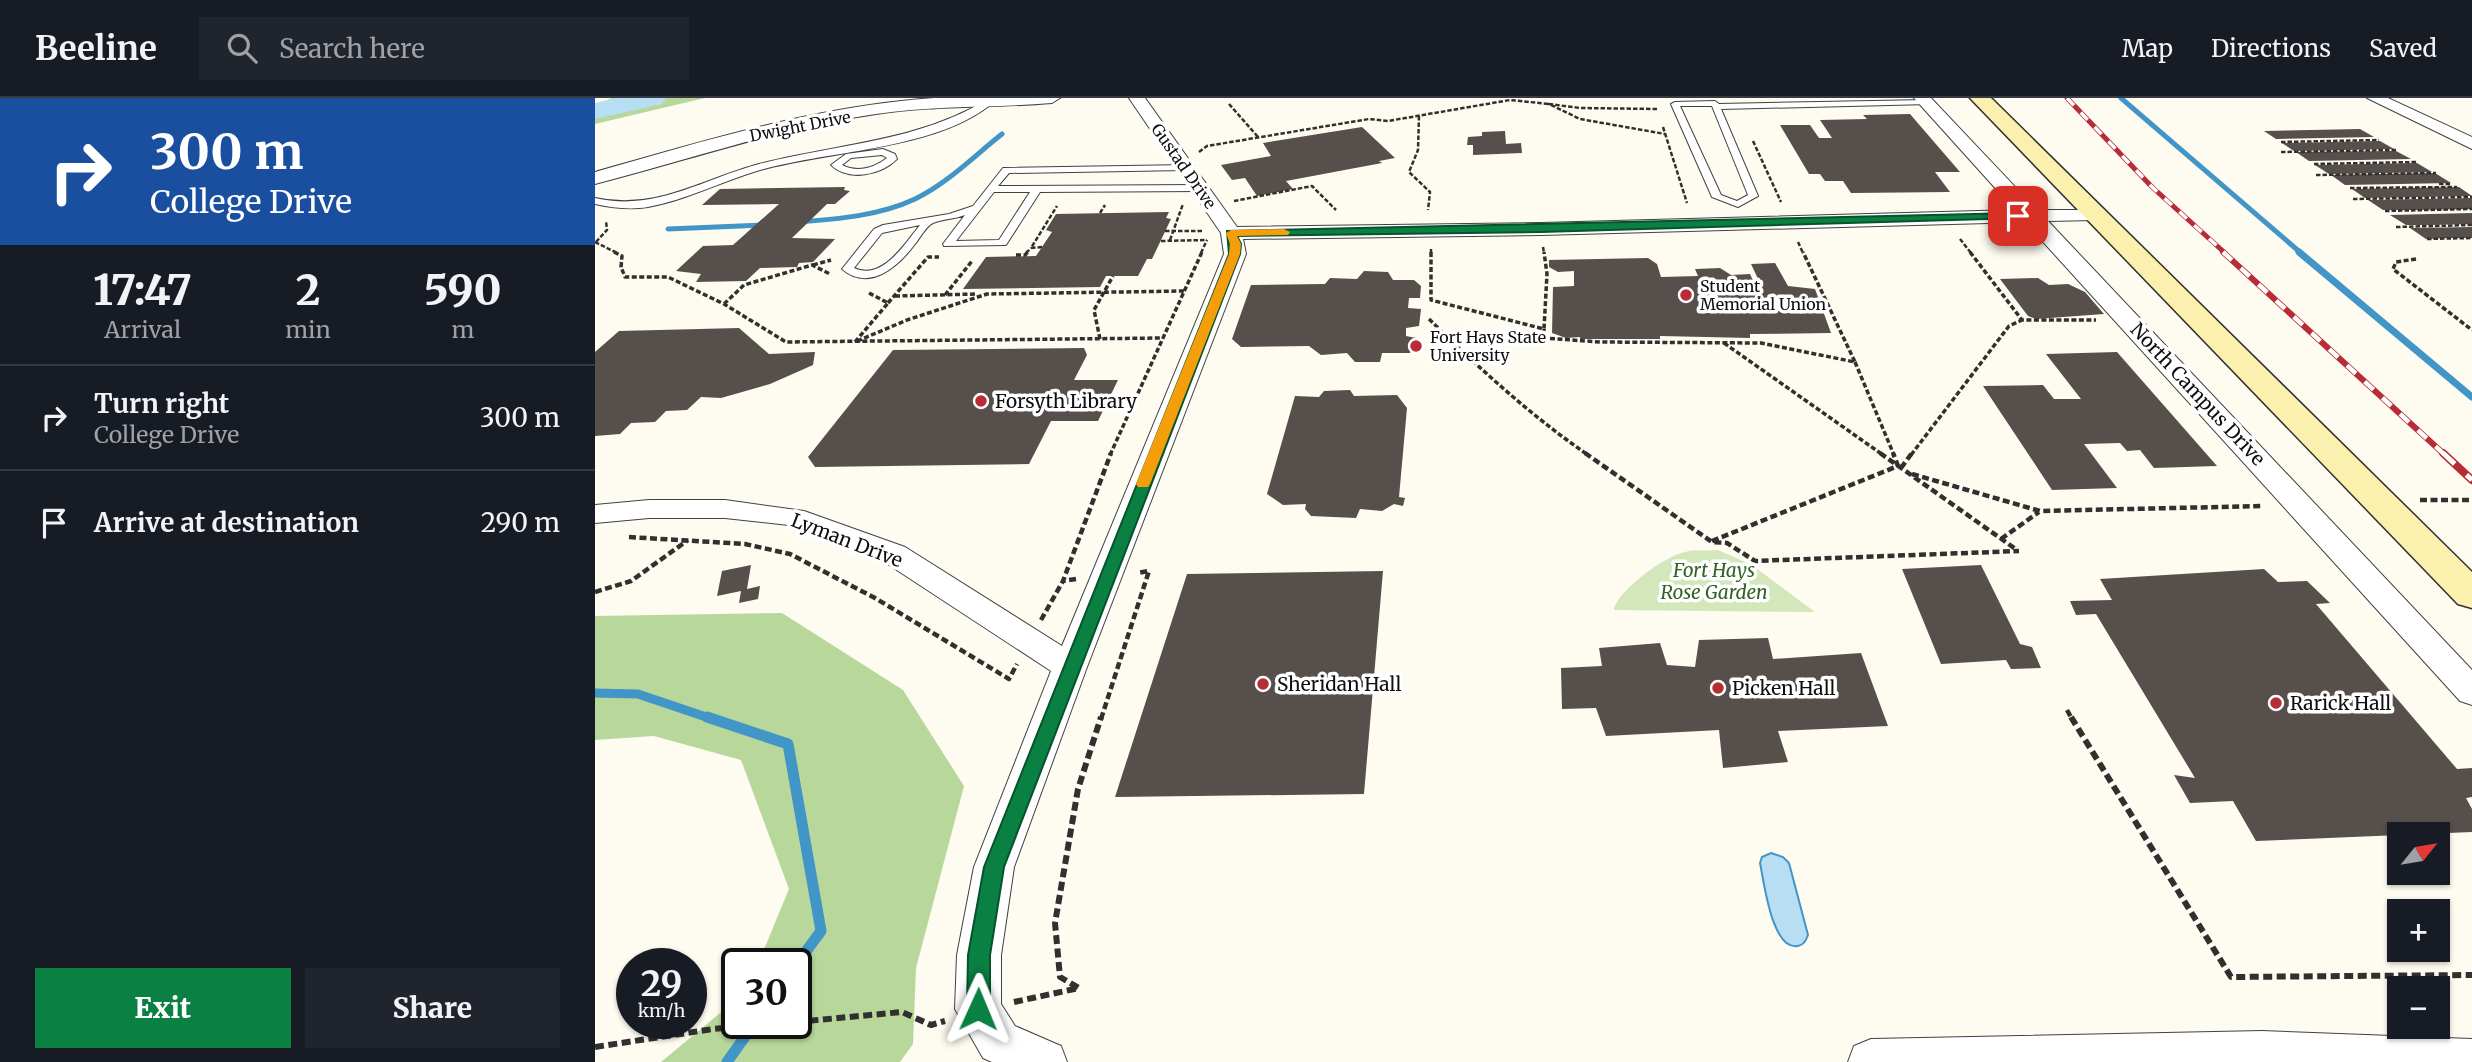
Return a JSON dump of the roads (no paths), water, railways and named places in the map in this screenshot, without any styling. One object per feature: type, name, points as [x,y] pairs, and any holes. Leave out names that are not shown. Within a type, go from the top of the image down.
[{"type":"main road","points":[[1980,98],[2472,595]]},
{"type":"street","name":"Dwight Drive","points":[[595,178],[705,146],[814,121],[918,104],[1052,98]]},
{"type":"street","name":"Gustad Drive","points":[[1137,98],[1190,161],[1193,193],[1223,225]]},
{"type":"street","points":[[2375,98],[2472,144]]},
{"type":"street","name":"North Campus Drive","points":[[1924,100],[2472,692]]},
{"type":"street","points":[[1223,225],[1431,230],[1541,229],[2095,214]]},
{"type":"street","points":[[1044,1062],[999,1042],[978,1009],[979,955],[994,867],[1070,667],[1235,254],[1235,244],[1223,225]]},
{"type":"street","name":"Lyman Drive","points":[[595,514],[649,509],[725,509],[794,517],[894,554],[1070,667]]},
{"type":"street","points":[[1871,1062],[2270,1054],[2472,1062]]},
{"type":"lane","points":[[1716,107],[1924,100]]},
{"type":"lane","points":[[595,201],[634,206],[653,203],[762,167],[910,136],[971,116],[991,101]]},
{"type":"lane","points":[[1738,204],[1753,196],[1715,103],[1675,104],[1717,197],[1738,204],[1748,223]]},
{"type":"lane","points":[[875,152],[889,154],[892,159],[883,166],[866,170],[841,170],[836,165],[849,156],[875,152],[890,139]]},
{"type":"lane","points":[[1037,189],[1002,243],[949,244],[1006,170],[1190,161]]},
{"type":"lane","points":[[992,189],[1193,193]]},
{"type":"lane","points":[[927,221],[887,270],[863,275],[847,269],[877,231],[976,208]]},
{"type":"water","points":[[1771,853],[1783,857],[1789,863],[1808,935],[1805,942],[1798,946],[1789,945],[1782,938],[1771,914],[1760,863],[1762,857]]},
{"type":"waterway","points":[[595,111],[653,98]]},
{"type":"waterway","points":[[2121,98],[2301,253]]},
{"type":"waterway","points":[[798,222],[872,213],[915,199],[950,177],[1002,134]]},
{"type":"waterway","points":[[668,229],[766,225]]},
{"type":"waterway","points":[[2299,252],[2472,397]]},
{"type":"waterway","points":[[595,693],[638,694],[712,719]]},
{"type":"waterway","points":[[707,717],[788,744],[821,931],[808,948]]},
{"type":"waterway","points":[[727,1062],[743,1039]]},
{"type":"railway","points":[[2067,98],[2152,187],[2225,253]]},
{"type":"railway","points":[[2223,252],[2445,455]]},
{"type":"railway","points":[[2443,453],[2472,480]]},
{"type":"place","name":"Student Memorial Union","points":[[1686,295]]},
{"type":"place","name":"Fort Hays State University","points":[[1416,346]]},
{"type":"place","name":"Forsyth Library","points":[[981,401]]},
{"type":"place","name":"Sheridan Hall","points":[[1263,684]]},
{"type":"place","name":"Picken Hall","points":[[1718,688]]},
{"type":"place","name":"Rarick Hall","points":[[2276,703]]},
{"type":"park label","name":"Fort Hays Rose Garden","points":[[1714,581]]}]
